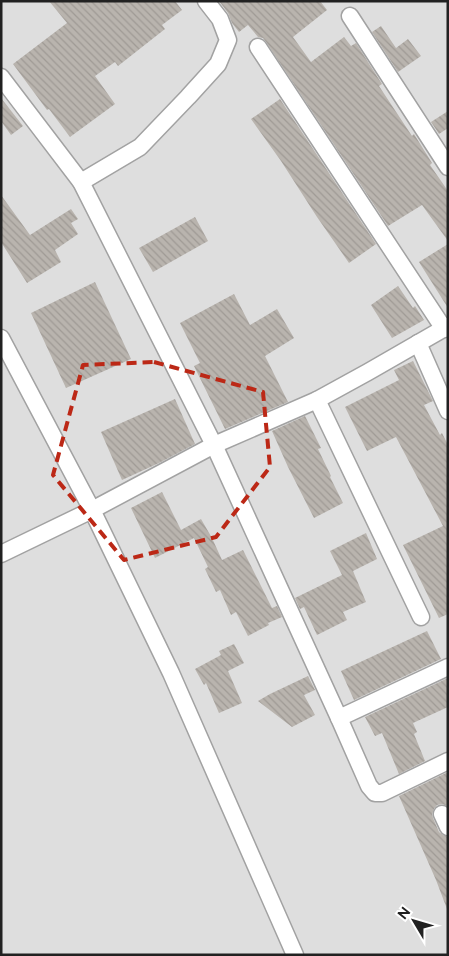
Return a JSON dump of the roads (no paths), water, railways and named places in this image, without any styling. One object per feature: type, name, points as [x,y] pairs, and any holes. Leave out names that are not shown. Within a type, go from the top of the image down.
[{"type":"street","points":[[81,182],[140,147],[218,64],[228,40],[220,19],[206,1]]},
{"type":"street","points":[[350,16],[448,167]]},
{"type":"street","points":[[1,554],[92,510],[214,444],[317,400],[446,327],[258,47]]},
{"type":"street","points":[[1,77],[81,182],[214,444],[369,786],[374,793],[382,792],[448,761]]},
{"type":"street","points":[[1,338],[92,510],[171,673],[294,955]]},
{"type":"street","points":[[418,343],[448,411]]},
{"type":"street","points":[[317,400],[421,617]]},
{"type":"street","points":[[339,718],[448,667]]}]
